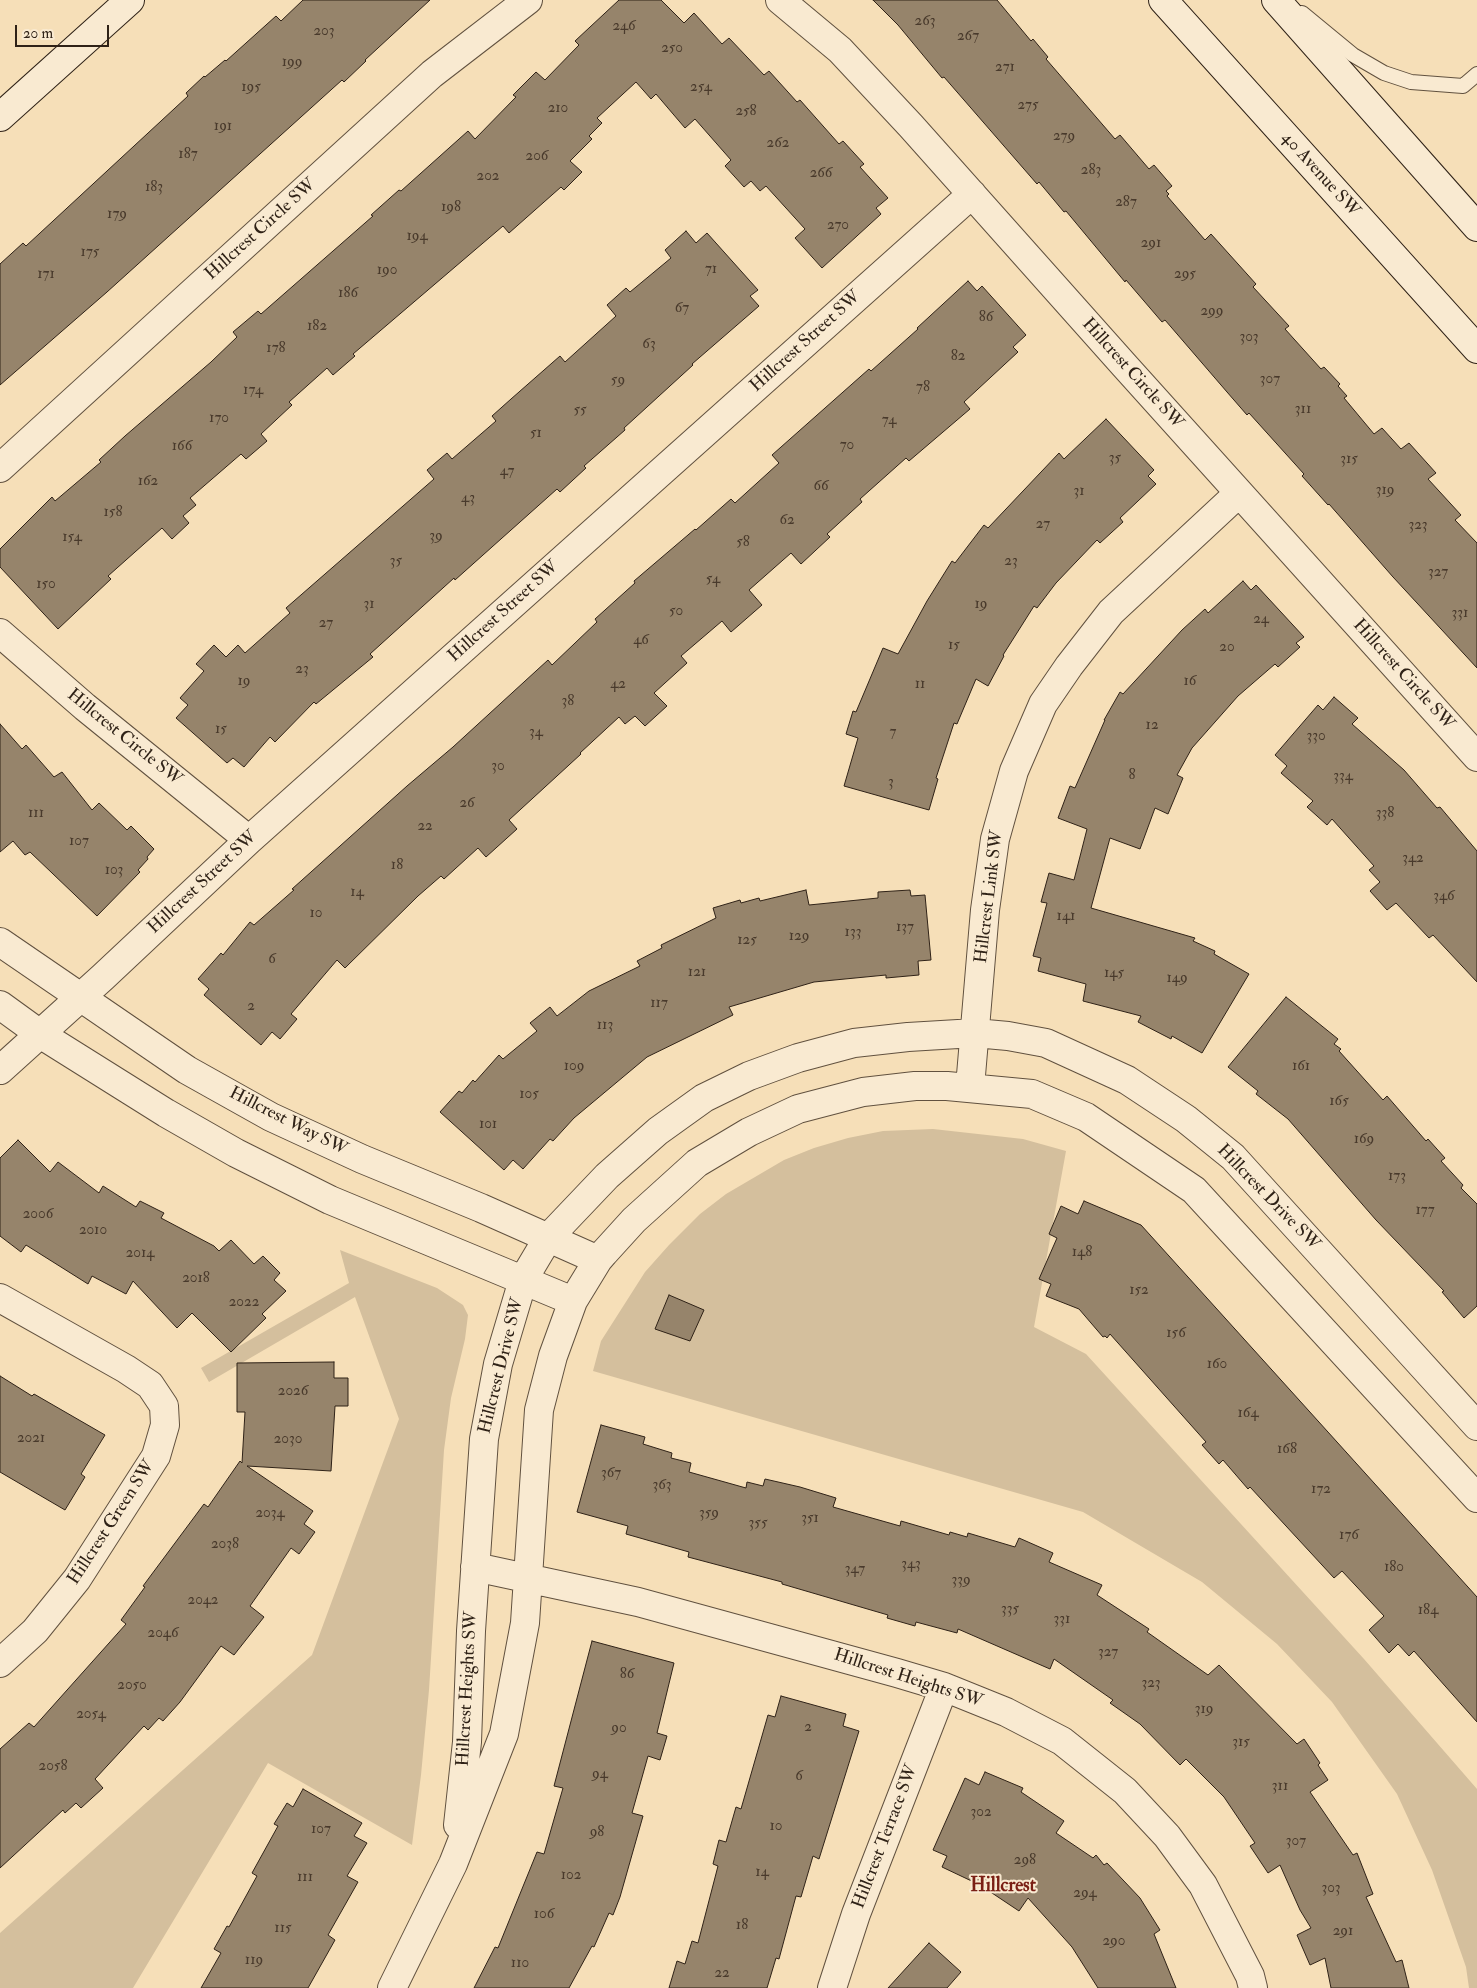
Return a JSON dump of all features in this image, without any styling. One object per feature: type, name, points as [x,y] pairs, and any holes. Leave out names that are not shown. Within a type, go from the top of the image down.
[{"type":"street","points":[[0,117],[130,0]]},
{"type":"street","name":"Hillcrest Circle SW","points":[[0,468],[432,74],[528,0]]},
{"type":"street","name":"Hillcrest Circle SW","points":[[780,0],[840,50],[972,194],[1477,757]]},
{"type":"street","name":"40 Avenue SW","points":[[1164,0],[1477,349]]},
{"type":"street","points":[[1276,0],[1477,227]]},
{"type":"street","name":"Hillcrest Street SW","points":[[0,1070],[249,840],[972,194]]},
{"type":"street","name":"Hillcrest Link SW","points":[[970,1087],[985,910],[995,839],[1014,771],[1043,704],[1069,666],[1111,612],[1239,493]]},
{"type":"street","name":"Hillcrest Circle SW","points":[[0,633],[85,707],[249,840]]},
{"type":"street","name":"Hillcrest Way SW","points":[[0,942],[187,1070],[271,1117],[362,1159],[598,1260]]},
{"type":"street","points":[[0,1006],[40,1034],[166,1113],[236,1153],[330,1200],[573,1301]]},
{"type":"street","name":"Hillcrest Drive SW","points":[[475,1567],[484,1439],[498,1364],[523,1280],[548,1238],[607,1176],[658,1131],[704,1098],[740,1080],[798,1058],[854,1043],[908,1037],[975,1033],[1008,1036],[1046,1043],[1127,1080],[1186,1119],[1233,1157],[1477,1426]]},
{"type":"street","points":[[528,1578],[539,1410],[553,1356],[573,1301],[598,1260],[634,1220],[697,1164],[749,1132],[798,1109],[863,1092],[915,1086],[970,1087],[1032,1094],[1086,1117],[1194,1190],[1477,1498]]},
{"type":"street","name":"Hillcrest Green SW","points":[[0,1298],[126,1369],[150,1385],[164,1406],[165,1425],[156,1456],[77,1579],[35,1631],[0,1663]]},
{"type":"street","name":"Hillcrest Heights SW","points":[[453,1864],[467,1742],[475,1567],[638,1602],[898,1673],[944,1687],[1006,1712],[1062,1741],[1125,1792],[1167,1836],[1203,1885],[1250,1976],[1253,1988]]},
{"type":"street","name":"Hillcrest Heights SW","points":[[392,1988],[453,1864],[504,1734],[525,1623],[528,1578]]},
{"type":"street","name":"Hillcrest Terrace SW","points":[[832,1988],[856,1914],[944,1687]]},
{"type":"lane","points":[[1287,0],[1353,55],[1384,73],[1411,82],[1463,86],[1477,74]]},
{"type":"shaded area","points":[[933,1129],[1023,1139],[1066,1151],[1034,1327],[1086,1354],[1364,1659],[1477,1789],[1477,1988],[1469,1988],[1466,1967],[1432,1870],[1397,1794],[1332,1702],[1277,1644],[1202,1582],[1083,1512],[593,1371],[601,1341],[645,1272],[700,1214],[726,1194],[784,1160],[814,1148],[848,1138],[883,1131]]},
{"type":"shaded area","points":[[340,1250],[437,1288],[463,1305],[468,1315],[465,1339],[451,1398],[444,1450],[429,1690],[412,1845],[268,1763],[133,1988],[0,1988],[0,1933],[312,1655],[399,1419],[355,1297],[209,1382],[201,1368],[349,1283]]},
{"type":"building","points":[[303,0],[430,0],[344,82],[342,80],[107,292],[0,385],[0,264],[23,243],[26,246],[188,96],[186,93],[204,76],[226,61],[276,16],[281,21]]},
{"type":"building","points":[[619,0],[661,0],[684,23],[694,13],[722,44],[729,38],[764,75],[769,71],[797,102],[800,100],[839,144],[843,141],[864,164],[860,167],[888,198],[876,208],[881,214],[822,268],[795,238],[805,229],[766,186],[760,191],[751,181],[744,187],[725,166],[731,160],[695,119],[685,128],[656,94],[651,99],[636,82],[597,118],[602,123],[589,136],[592,139],[570,161],[582,172],[564,190],[561,187],[509,233],[503,226],[353,354],[355,356],[333,375],[327,368],[289,402],[292,405],[261,434],[267,441],[246,459],[241,454],[190,498],[196,505],[183,516],[189,523],[172,539],[162,528],[108,576],[111,579],[58,629],[0,567],[0,549],[52,497],[55,501],[101,462],[99,460],[125,436],[211,362],[237,337],[233,332],[258,311],[261,314],[468,131],[475,139],[516,97],[513,95],[536,72],[545,80],[579,45],[575,41]]},
{"type":"building","points":[[873,0],[997,0],[1031,41],[1033,39],[1048,57],[1046,59],[1115,139],[1120,135],[1149,169],[1154,165],[1172,186],[1166,191],[1169,194],[1167,196],[1205,240],[1211,234],[1256,284],[1253,287],[1289,326],[1285,329],[1321,369],[1324,367],[1340,384],[1338,386],[1347,396],[1344,398],[1374,434],[1382,428],[1401,449],[1409,443],[1436,473],[1428,479],[1461,515],[1455,520],[1477,543],[1477,668],[1302,476],[1304,474],[1249,413],[1247,415],[1165,320],[1162,322],[1126,280],[1125,282],[1066,211],[1064,212],[1039,182],[1037,184],[944,77],[942,78],[898,25]]},
{"type":"building","points":[[686,231],[696,243],[707,233],[758,290],[750,296],[759,306],[692,364],[624,428],[625,430],[584,466],[586,468],[560,492],[557,489],[455,580],[454,578],[370,654],[373,657],[316,704],[314,702],[275,742],[270,737],[244,767],[233,758],[227,763],[176,718],[188,705],[180,698],[204,671],[196,664],[214,645],[226,657],[238,645],[245,653],[290,613],[286,608],[434,479],[427,470],[447,453],[452,459],[496,421],[492,416],[560,356],[565,362],[616,316],[607,305],[626,288],[630,292],[671,258],[665,250]]},
{"type":"building","points":[[968,281],[977,291],[982,286],[1026,335],[1013,347],[1018,352],[964,402],[970,409],[909,461],[906,458],[860,499],[862,502],[827,534],[830,537],[801,564],[791,553],[749,590],[762,605],[731,632],[722,621],[681,656],[687,663],[654,693],[667,706],[645,726],[635,716],[625,724],[619,717],[509,820],[517,829],[486,857],[478,848],[444,879],[441,876],[418,896],[345,968],[337,960],[291,1014],[297,1019],[280,1039],[272,1032],[261,1045],[204,995],[209,989],[198,979],[221,953],[223,955],[250,922],[254,925],[294,890],[292,889],[453,747],[548,660],[552,665],[597,622],[595,619],[635,583],[634,581],[731,499],[735,503],[779,463],[772,455],[869,369],[871,371]]},
{"type":"building","points":[[1106,419],[1154,470],[1148,476],[1156,484],[1120,518],[1123,522],[1100,543],[1097,540],[1056,583],[1037,608],[1034,606],[1003,655],[988,686],[976,679],[957,724],[954,723],[936,778],[938,779],[929,810],[844,786],[858,738],[846,734],[853,711],[856,712],[883,648],[898,654],[927,601],[952,561],[955,563],[984,525],[988,528],[1059,453],[1064,459]]},
{"type":"building","points":[[1243,581],[1251,590],[1256,585],[1304,637],[1296,643],[1300,647],[1278,667],[1275,664],[1238,696],[1192,748],[1177,775],[1183,778],[1168,814],[1155,808],[1140,849],[1110,838],[1091,908],[1195,938],[1193,941],[1215,951],[1214,954],[1249,974],[1202,1053],[1172,1036],[1171,1039],[1138,1022],[1141,1016],[1083,1001],[1086,984],[1038,971],[1041,958],[1033,956],[1047,903],[1041,902],[1049,873],[1074,880],[1087,829],[1058,818],[1070,786],[1075,788],[1104,720],[1120,692],[1123,694],[1182,630],[1205,609],[1208,613]]},
{"type":"building","points":[[1334,697],[1358,718],[1352,724],[1404,770],[1437,808],[1440,807],[1477,851],[1477,982],[1433,935],[1429,938],[1396,903],[1387,910],[1370,891],[1380,882],[1369,870],[1374,866],[1332,819],[1327,825],[1307,807],[1313,801],[1281,773],[1287,766],[1275,755],[1318,705],[1323,710]]},
{"type":"building","points":[[0,724],[22,749],[26,745],[54,777],[62,772],[92,810],[99,803],[127,830],[131,826],[154,849],[138,870],[140,872],[97,916],[30,852],[25,855],[13,841],[0,852]]},
{"type":"building","points":[[806,890],[809,905],[878,898],[878,892],[910,890],[911,896],[925,895],[931,960],[918,961],[919,975],[886,978],[886,975],[814,982],[729,1007],[733,1015],[647,1057],[574,1118],[553,1141],[550,1139],[523,1169],[513,1160],[504,1170],[440,1112],[459,1091],[462,1093],[473,1080],[475,1082],[499,1055],[503,1059],[537,1031],[530,1023],[550,1007],[557,1016],[589,991],[640,966],[637,961],[662,948],[661,945],[716,918],[713,908],[740,900],[741,903],[759,898],[760,901]]},
{"type":"building","points":[[1286,997],[1338,1039],[1334,1044],[1341,1049],[1339,1051],[1383,1100],[1387,1096],[1426,1141],[1428,1139],[1445,1158],[1441,1161],[1463,1185],[1461,1188],[1477,1204],[1477,1306],[1464,1318],[1442,1292],[1444,1291],[1376,1220],[1288,1119],[1256,1094],[1258,1091],[1228,1067]]},
{"type":"building","points":[[18,1140],[50,1172],[58,1162],[99,1193],[103,1186],[136,1207],[140,1201],[164,1213],[161,1218],[214,1246],[219,1251],[231,1240],[254,1264],[263,1256],[280,1273],[274,1280],[286,1291],[262,1314],[266,1318],[231,1352],[192,1313],[177,1328],[133,1281],[126,1294],[92,1276],[88,1284],[26,1245],[21,1252],[0,1236],[0,1158]]},
{"type":"building","points":[[1084,1201],[1141,1225],[1477,1597],[1477,1722],[1414,1651],[1409,1656],[1398,1644],[1389,1653],[1369,1630],[1384,1616],[1342,1571],[1334,1578],[1250,1487],[1248,1489],[1223,1460],[1219,1464],[1202,1445],[1206,1442],[1110,1334],[1107,1338],[1103,1337],[1079,1309],[1046,1296],[1051,1284],[1039,1279],[1057,1238],[1049,1234],[1061,1206],[1078,1214]]},
{"type":"building","points":[[669,1295],[704,1310],[690,1341],[655,1329]]},
{"type":"building","points":[[334,1362],[334,1378],[348,1378],[348,1406],[335,1406],[331,1471],[247,1466],[313,1511],[304,1524],[315,1532],[299,1554],[291,1548],[250,1606],[264,1617],[234,1655],[221,1646],[180,1702],[163,1721],[159,1718],[148,1730],[144,1726],[95,1779],[103,1788],[81,1808],[76,1803],[65,1813],[63,1810],[0,1868],[0,1749],[29,1723],[34,1727],[126,1624],[121,1620],[145,1587],[143,1586],[204,1504],[208,1507],[240,1461],[242,1463],[245,1412],[237,1412],[237,1363]]},
{"type":"building","points":[[0,1376],[32,1396],[34,1394],[105,1435],[81,1474],[85,1477],[65,1510],[0,1472]]},
{"type":"building","points":[[601,1425],[645,1437],[643,1444],[672,1453],[671,1458],[691,1463],[689,1472],[746,1488],[747,1482],[763,1486],[765,1479],[836,1498],[833,1507],[900,1526],[901,1521],[949,1535],[950,1532],[967,1537],[968,1533],[1015,1547],[1019,1538],[1053,1553],[1049,1562],[1102,1585],[1097,1595],[1149,1629],[1147,1632],[1208,1675],[1219,1665],[1297,1744],[1304,1739],[1320,1763],[1318,1765],[1328,1780],[1310,1792],[1353,1855],[1357,1853],[1373,1894],[1366,1897],[1396,1962],[1402,1960],[1409,1988],[1331,1988],[1325,1958],[1310,1965],[1297,1935],[1311,1928],[1300,1910],[1280,1865],[1268,1873],[1250,1846],[1255,1843],[1224,1797],[1186,1759],[1180,1765],[1140,1724],[1110,1703],[1113,1700],[1054,1659],[1050,1669],[958,1629],[957,1633],[916,1622],[915,1626],[887,1618],[888,1615],[782,1584],[782,1582],[688,1557],[689,1552],[626,1534],[628,1526],[577,1512]]},
{"type":"building","points":[[592,1641],[674,1663],[657,1733],[667,1736],[660,1760],[648,1756],[632,1813],[643,1816],[620,1897],[613,1915],[609,1913],[594,1947],[592,1946],[569,1988],[474,1988],[495,1947],[498,1948],[537,1852],[544,1854],[563,1788],[554,1786]]},
{"type":"building","points":[[781,1696],[846,1714],[843,1726],[859,1731],[819,1859],[813,1856],[801,1897],[796,1896],[779,1959],[776,1958],[767,1988],[669,1988],[677,1961],[685,1964],[692,1941],[698,1943],[718,1866],[713,1864],[719,1840],[726,1842],[736,1807],[741,1809],[768,1715],[775,1717]]},
{"type":"building","points":[[985,1772],[1023,1788],[1021,1792],[1064,1821],[1056,1833],[1093,1858],[1096,1855],[1104,1865],[1107,1863],[1140,1898],[1160,1930],[1154,1934],[1176,1988],[1098,1988],[1072,1947],[1028,1898],[1019,1911],[980,1885],[942,1867],[947,1856],[933,1850],[965,1778],[979,1785]]},
{"type":"building","points":[[303,1789],[362,1823],[354,1836],[367,1843],[347,1876],[358,1882],[328,1935],[335,1940],[308,1988],[201,1988],[221,1953],[214,1949],[227,1926],[229,1927],[257,1876],[252,1873],[278,1826],[274,1824],[287,1803],[293,1807]]},
{"type":"building","points":[[929,1943],[961,1972],[947,1988],[888,1988]]},
{"type":"district","name":"Hillcrest","points":[[1003,1887]]}]
